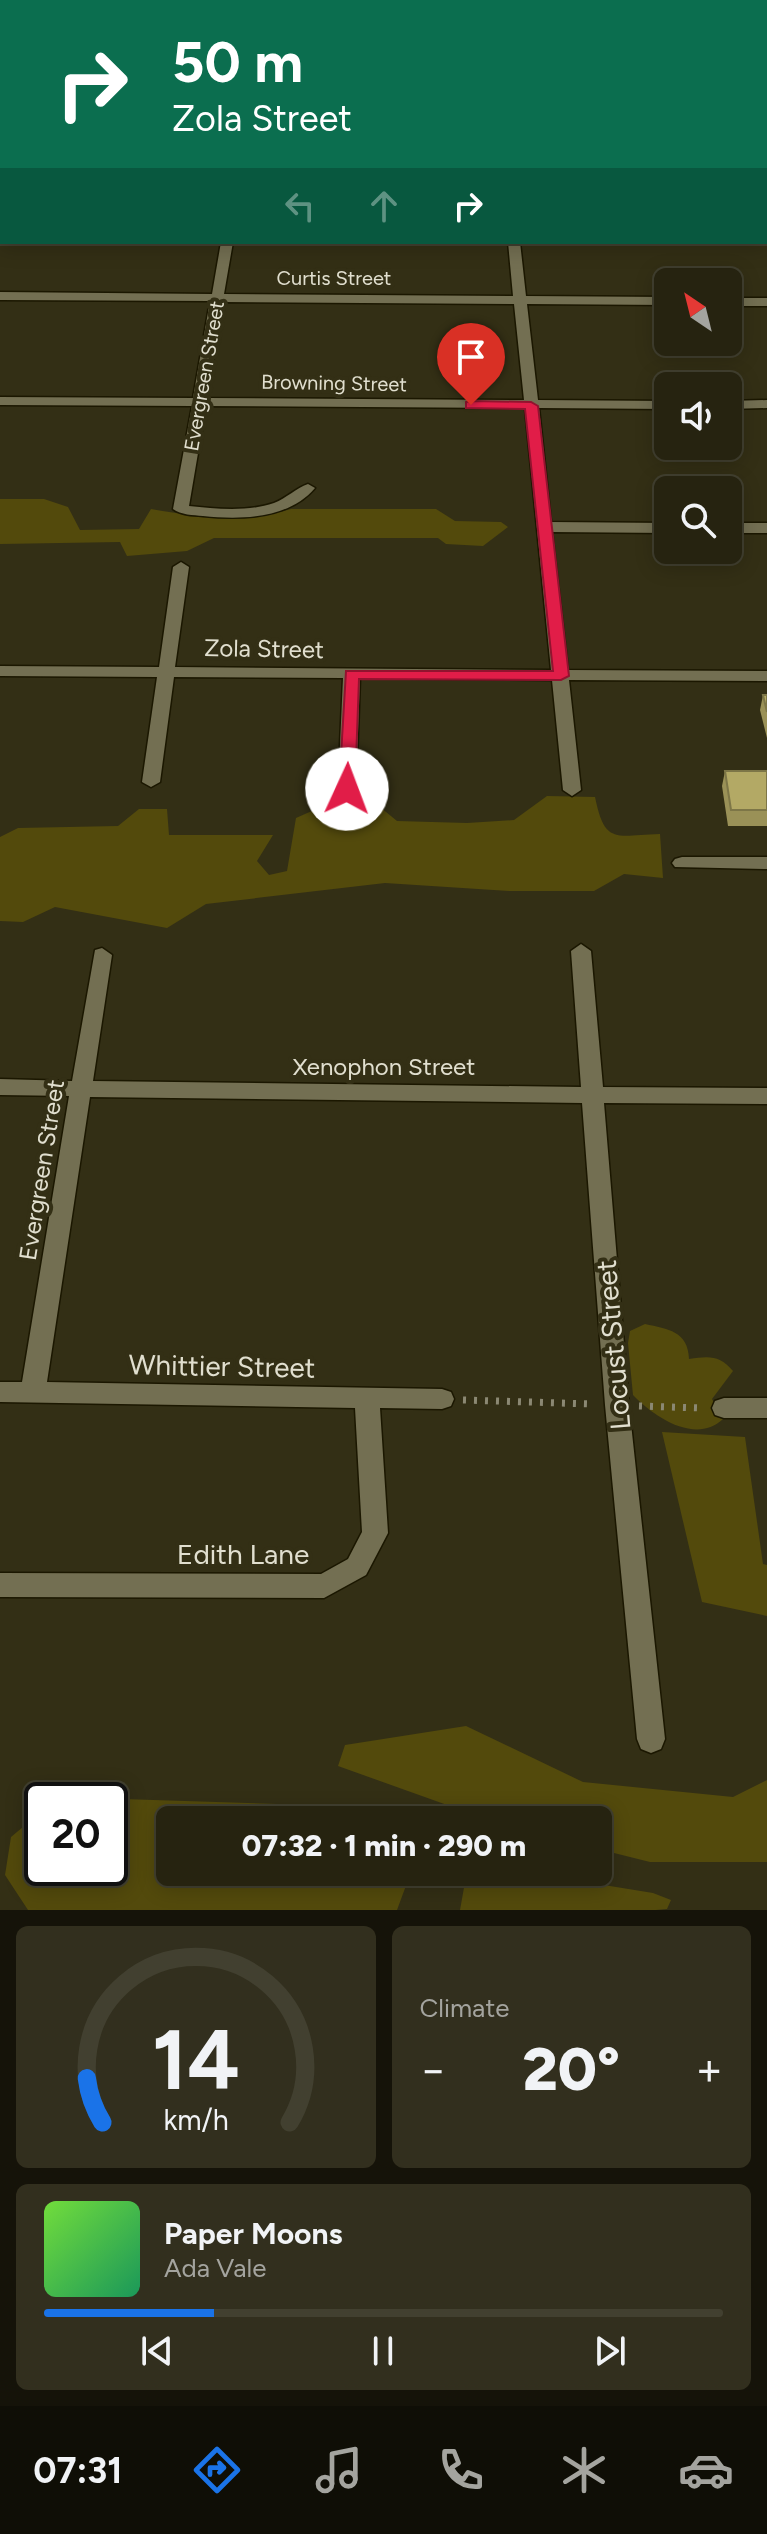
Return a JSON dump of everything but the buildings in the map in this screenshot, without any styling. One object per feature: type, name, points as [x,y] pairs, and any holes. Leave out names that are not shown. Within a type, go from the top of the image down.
[{"type":"street","name":"Evergreen Street","points":[[227,244],[181,509],[219,515],[269,508],[300,497],[308,488]]},
{"type":"street","points":[[514,244],[572,790]]},
{"type":"street","name":"Curtis Street","points":[[0,296],[654,301]]},
{"type":"street","points":[[742,302],[767,302]]},
{"type":"street","name":"Browning Street","points":[[0,401],[654,405]]},
{"type":"street","points":[[742,405],[767,404]]},
{"type":"street","points":[[544,527],[654,528]]},
{"type":"street","points":[[742,528],[767,528]]},
{"type":"street","points":[[151,782],[181,567]]},
{"type":"street","name":"Zola Street","points":[[0,671],[767,676]]},
{"type":"street","points":[[347,789],[352,674]]},
{"type":"street","points":[[682,863],[767,863]]},
{"type":"street","name":"Locust Street","points":[[581,951],[617,1405],[651,1739]]},
{"type":"street","name":"Evergreen Street","points":[[33,1393],[102,955]]},
{"type":"street","name":"Xenophon Street","points":[[0,1087],[338,1094],[767,1096]]},
{"type":"street","name":"Whittier Street","points":[[0,1392],[442,1399]]},
{"type":"street","name":"Edith Lane","points":[[0,1585],[324,1586],[357,1567],[375,1533],[367,1399]]},
{"type":"street","points":[[724,1408],[767,1408]]},
{"type":"path","points":[[442,1399],[724,1408]]},
{"type":"shaded area","points":[[0,499],[44,499],[68,507],[80,530],[139,529],[151,509],[238,517],[291,509],[436,509],[455,521],[501,522],[508,527],[483,546],[446,544],[438,538],[214,538],[187,551],[127,556],[120,542],[0,544]]},
{"type":"shaded area","points":[[547,796],[595,797],[608,831],[623,836],[660,834],[663,878],[624,874],[594,891],[509,891],[385,883],[206,904],[167,928],[55,907],[23,922],[0,921],[0,837],[18,828],[118,826],[139,809],[167,809],[169,835],[273,835],[257,861],[269,875],[287,871],[296,818],[339,799],[380,807],[397,821],[467,823],[514,820]]},
{"type":"shaded area","points":[[645,1324],[669,1330],[681,1337],[689,1359],[714,1358],[733,1371],[712,1399],[723,1419],[712,1426],[688,1429],[652,1412],[633,1395],[628,1343],[630,1331]]},
{"type":"shaded area","points":[[662,1432],[745,1437],[763,1564],[767,1565],[767,1616],[702,1602]]},
{"type":"shaded area","points":[[466,1726],[583,1782],[733,1797],[767,1780],[767,1862],[650,1862],[612,1852],[612,1806],[450,1806],[338,1766],[345,1745]]},
{"type":"shaded area","points":[[128,1799],[339,1806],[156,1806],[156,1886],[406,1886],[397,1910],[28,1910],[5,1875],[11,1837],[24,1826],[24,1886],[128,1886]]},
{"type":"shaded area","points":[[464,1886],[610,1886],[653,1893],[671,1900],[667,1909],[656,1910],[460,1910]]},
{"type":"route","points":[[347,789],[352,674],[561,676],[531,406],[471,405]]}]
